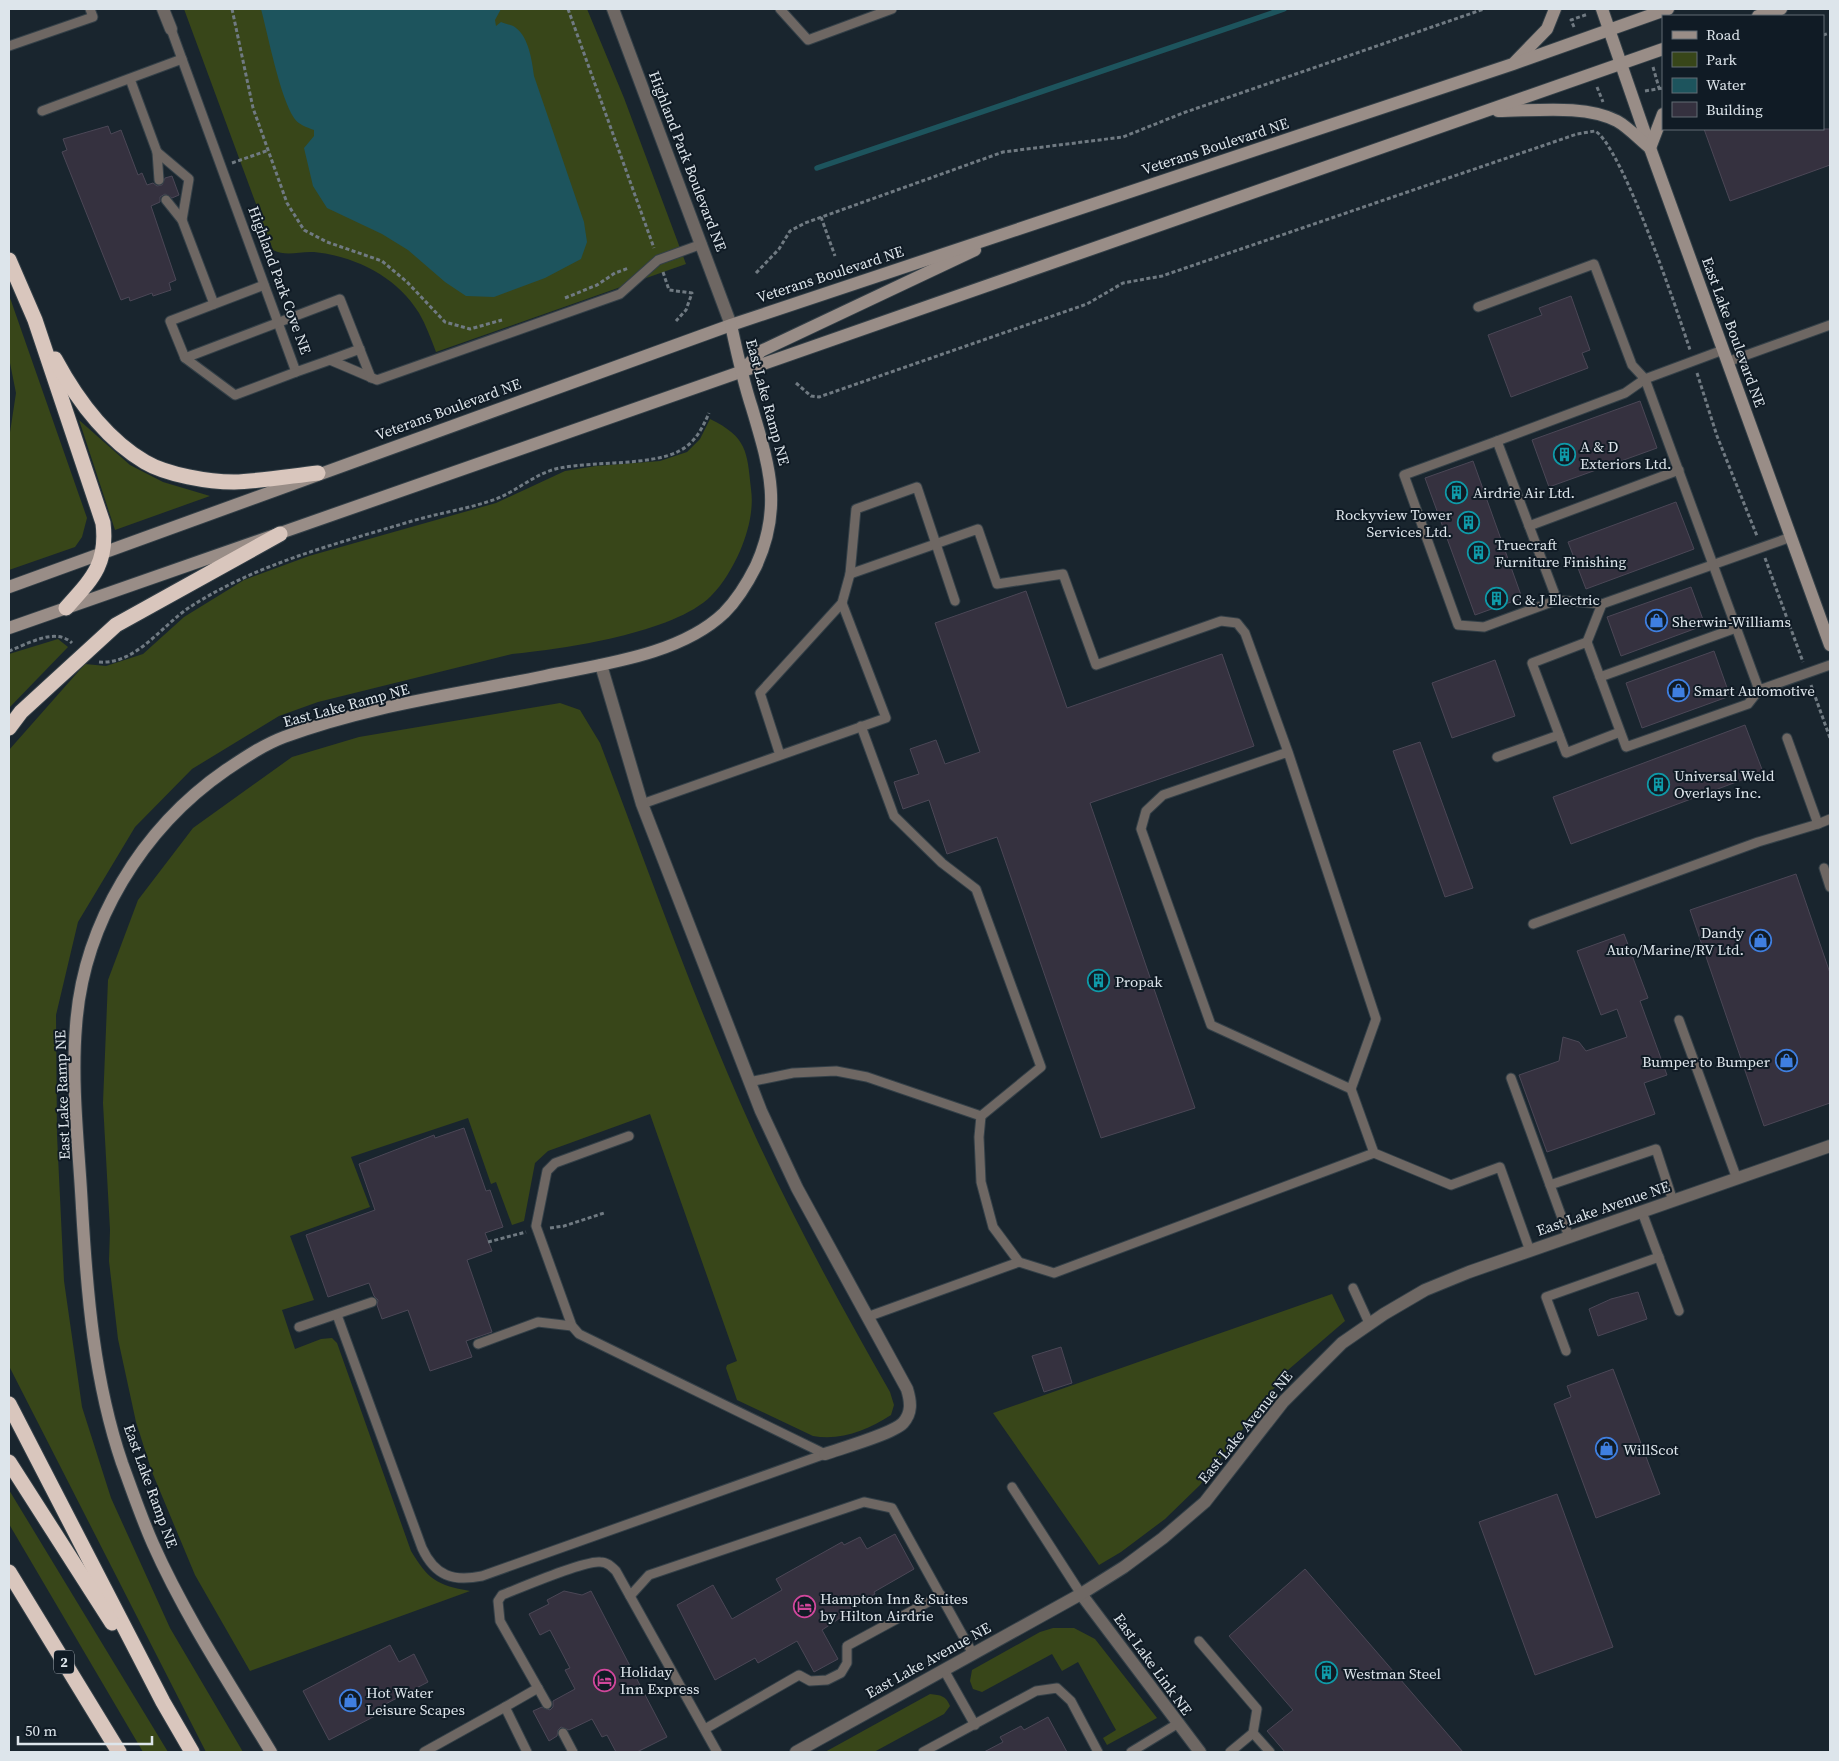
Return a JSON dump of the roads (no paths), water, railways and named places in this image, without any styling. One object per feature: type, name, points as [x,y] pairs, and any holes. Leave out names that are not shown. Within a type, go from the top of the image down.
[{"type":"highway","points":[[9,260],[35,320],[103,523],[103,552],[100,567],[66,608]]},
{"type":"highway","points":[[35,320],[81,401],[110,435],[146,462],[184,476],[233,482],[318,473]]},
{"type":"highway","points":[[9,728],[21,712],[83,653],[116,625],[147,606],[280,534]]},
{"type":"highway","points":[[9,1404],[163,1702]]},
{"type":"highway","points":[[9,1462],[163,1702],[192,1752]]},
{"type":"highway","name":"2","points":[[9,1572],[119,1752]]},
{"type":"main road","points":[[1514,64],[1547,29],[1555,9]]},
{"type":"main road","name":"East Lake Boulevard NE","points":[[1602,9],[1650,148],[1830,645]]},
{"type":"main road","name":"Veterans Boulevard NE","points":[[9,586],[731,325],[1514,64],[1668,9]]},
{"type":"main road","points":[[1761,15],[1781,9]]},
{"type":"main road","points":[[9,628],[1662,49]]},
{"type":"main road","points":[[1487,111],[1579,111],[1600,115],[1617,121],[1650,148],[1662,117]]},
{"type":"main road","points":[[741,372],[761,351],[1023,227]]},
{"type":"main road","name":"East Lake Ramp NE","points":[[271,1752],[177,1592],[153,1544],[123,1465],[108,1417],[90,1317],[77,1121],[76,1023],[88,960],[104,916],[125,875],[146,845],[201,788],[245,757],[278,740],[354,716],[601,665],[661,648],[700,631],[726,612],[749,581],[761,554],[770,527],[773,496],[765,449],[741,372],[731,325]]},
{"type":"street","name":"Highland Park Cove NE","points":[[163,9],[171,29]]},
{"type":"street","name":"Highland Park Boulevard NE","points":[[613,9],[731,325]]},
{"type":"street","points":[[601,665],[642,804],[749,1082],[797,1188],[907,1389],[910,1408],[902,1424],[891,1430],[825,1454]]},
{"type":"street","name":"East Lake Avenue NE","points":[[796,1752],[1081,1594],[1163,1538],[1205,1502],[1283,1402],[1342,1343],[1369,1323],[1425,1290],[1569,1237],[1830,1146]]},
{"type":"street","name":"East Lake Link NE","points":[[1081,1594],[1177,1724],[1200,1752]]},
{"type":"lane","points":[[9,46],[93,17],[90,9]]},
{"type":"lane","points":[[780,9],[808,40],[892,9]]},
{"type":"lane","name":"Highland Park Cove NE","points":[[171,29],[296,372],[330,360],[371,378]]},
{"type":"lane","points":[[42,111],[182,60]]},
{"type":"lane","points":[[130,78],[157,152],[159,180]]},
{"type":"lane","points":[[157,152],[189,179],[182,220]]},
{"type":"lane","points":[[166,200],[182,220],[214,304]]},
{"type":"lane","points":[[184,358],[340,299],[371,378],[377,380],[620,294],[658,260],[702,244]]},
{"type":"lane","points":[[1478,306],[1594,264],[1632,365],[1645,379],[1759,690]]},
{"type":"lane","points":[[264,285],[170,321],[184,358],[235,395],[296,372]]},
{"type":"lane","points":[[1791,537],[1602,604],[1557,600],[1484,627],[1458,625],[1404,475],[1625,392],[1645,379],[1693,361],[1725,356],[1830,325]]},
{"type":"lane","points":[[330,360],[360,348]]},
{"type":"lane","points":[[1497,441],[1557,600]]},
{"type":"lane","points":[[1529,526],[1679,470]]},
{"type":"lane","points":[[780,755],[760,693],[842,603],[850,574],[856,509],[917,487],[955,601]]},
{"type":"lane","points":[[850,574],[978,529],[997,584],[1063,574],[1096,665],[1220,621],[1237,623],[1246,633],[1288,752],[1376,1018],[1351,1089],[1374,1153]]},
{"type":"lane","points":[[642,804],[886,718],[842,603]]},
{"type":"lane","points":[[1602,604],[1587,642],[1626,747],[1748,704],[1759,690],[1830,665]]},
{"type":"lane","points":[[1600,677],[1736,628]]},
{"type":"lane","points":[[1587,642],[1532,663],[1566,753],[1620,732]]},
{"type":"lane","points":[[861,726],[894,816],[942,863],[976,889],[1041,1067],[981,1116],[979,1137],[981,1182],[994,1227],[1019,1262],[1054,1273],[1374,1153],[1451,1185],[1500,1166],[1530,1251]]},
{"type":"lane","points":[[1497,757],[1559,735]]},
{"type":"lane","points":[[1787,738],[1818,824]]},
{"type":"lane","points":[[1288,752],[1163,796],[1146,811],[1141,829],[1211,1025],[1351,1089]]},
{"type":"lane","points":[[1533,924],[1758,842],[1830,819]]},
{"type":"lane","points":[[1824,868],[1830,887]]},
{"type":"lane","points":[[1679,1020],[1737,1179]]},
{"type":"lane","points":[[749,1082],[793,1073],[836,1071],[867,1077],[981,1116]]},
{"type":"lane","points":[[1511,1078],[1569,1237]]},
{"type":"lane","points":[[629,1136],[555,1163],[547,1171],[536,1226],[572,1326],[578,1334],[825,1454]]},
{"type":"lane","points":[[1550,1185],[1656,1149],[1673,1201]]},
{"type":"lane","points":[[1642,1212],[1678,1311]]},
{"type":"lane","points":[[1566,1351],[1546,1297],[1659,1257]]},
{"type":"lane","points":[[867,1317],[1019,1262]]},
{"type":"lane","points":[[1353,1288],[1369,1323]]},
{"type":"lane","points":[[299,1327],[372,1302]]},
{"type":"lane","points":[[337,1315],[422,1548],[428,1561],[440,1572],[452,1577],[466,1579],[482,1576],[825,1454]]},
{"type":"lane","points":[[478,1344],[538,1322],[572,1326]]},
{"type":"lane","points":[[1012,1488],[1081,1594]]},
{"type":"lane","points":[[630,1596],[649,1575],[864,1502],[892,1508],[973,1654]]},
{"type":"lane","points":[[547,1704],[500,1621],[497,1609],[498,1601],[502,1595],[597,1561],[607,1563],[616,1571],[717,1752]]},
{"type":"lane","points":[[705,1729],[798,1675],[810,1681],[826,1680],[841,1673],[847,1663],[847,1646],[941,1595]]},
{"type":"lane","points":[[1199,1641],[1257,1709],[1253,1733],[1230,1752]]},
{"type":"lane","points":[[944,1670],[975,1725]]},
{"type":"lane","points":[[424,1752],[538,1688]]},
{"type":"lane","points":[[923,1752],[1036,1691],[1057,1688],[1071,1702],[1098,1752]]},
{"type":"lane","points":[[505,1707],[527,1752]]},
{"type":"lane","points":[[1131,1752],[1177,1724]]},
{"type":"lane","points":[[563,1733],[573,1752]]},
{"type":"lane","points":[[1253,1733],[1270,1752]]},
{"type":"water","points":[[261,9],[501,9],[495,20],[496,26],[501,22],[515,27],[524,38],[529,50],[534,76],[584,222],[587,242],[581,259],[545,278],[494,297],[466,296],[445,282],[408,250],[382,234],[327,208],[313,186],[304,148],[314,136],[314,130],[298,122],[289,108],[279,81]]},
{"type":"waterway","points":[[817,168],[1284,9]]},
{"type":"place","name":"A & D Exteriors Ltd.","points":[[1564,455]]},
{"type":"place","name":"Airdrie Air Ltd.","points":[[1457,492]]},
{"type":"place","name":"Rockyview Tower Services Ltd.","points":[[1468,523]]},
{"type":"place","name":"Truecraft Furniture Finishing","points":[[1479,553]]},
{"type":"place","name":"C & J Electric","points":[[1496,599]]},
{"type":"place","name":"Sherwin-Williams","points":[[1656,621]]},
{"type":"place","name":"Smart Automotive","points":[[1678,690]]},
{"type":"place","name":"Universal Weld Overlays Inc.","points":[[1658,784]]},
{"type":"place","name":"Dandy Auto/Marine/RV Ltd.","points":[[1760,941]]},
{"type":"place","name":"Propak","points":[[1099,981]]},
{"type":"place","name":"Bumper to Bumper","points":[[1786,1061]]},
{"type":"place","name":"WillScot","points":[[1607,1449]]},
{"type":"place","name":"Hampton Inn & Suites by Hilton Airdrie","points":[[804,1607]]},
{"type":"place","name":"Westman Steel","points":[[1327,1673]]},
{"type":"place","name":"Holiday Inn Express","points":[[604,1680]]},
{"type":"place","name":"Hot Water Leisure Scapes","points":[[350,1701]]}]
